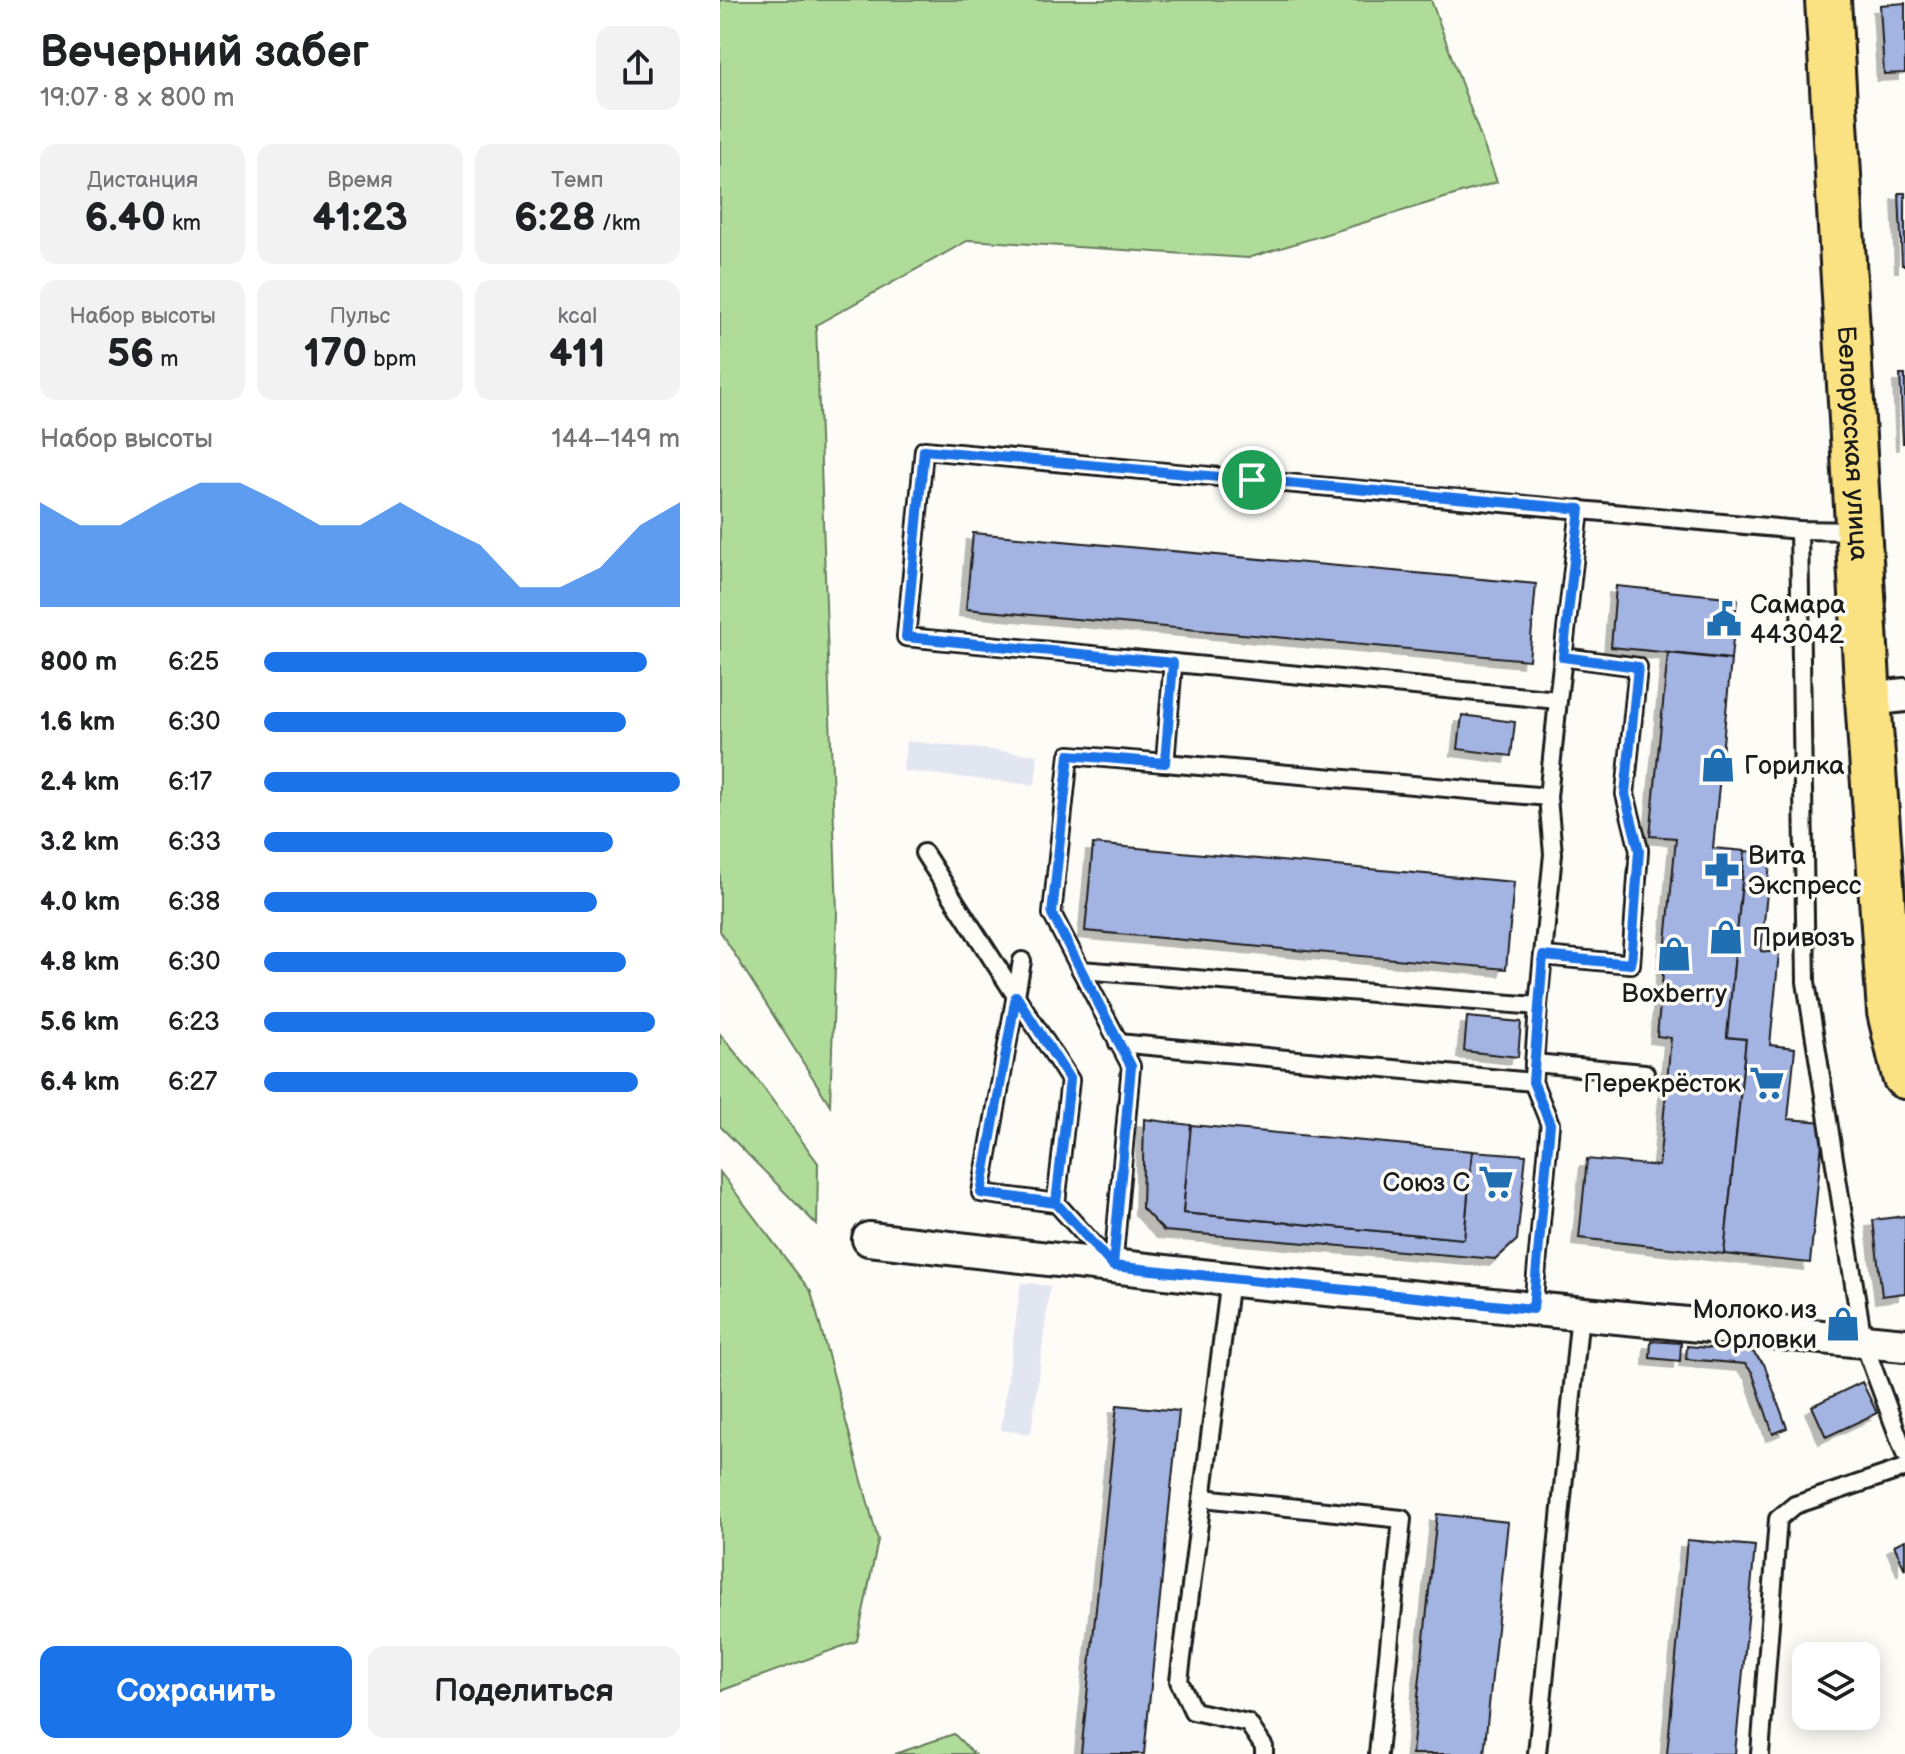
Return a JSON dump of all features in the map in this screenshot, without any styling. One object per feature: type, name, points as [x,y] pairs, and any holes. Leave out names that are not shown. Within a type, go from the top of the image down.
[{"type":"main road","name":"Белорусская улица","points":[[1828,0],[1858,531],[1886,697],[1890,1012],[1905,1076]]},
{"type":"street","points":[[869,1239],[1230,1279],[1905,1345]]},
{"type":"lane","points":[[1558,700],[906,637],[924,450],[1799,530],[1858,531]]},
{"type":"lane","points":[[1533,1309],[1550,1124],[1533,1082],[1553,854],[1548,797],[1580,509]]},
{"type":"lane","points":[[1799,530],[1806,982],[1863,1341],[1905,1454]]},
{"type":"lane","points":[[1543,956],[1631,964],[1639,850],[1625,794],[1638,667],[1563,657]]},
{"type":"lane","points":[[1165,763],[1173,663]]},
{"type":"lane","points":[[1113,1266],[1131,1066],[1052,914],[1069,755],[1548,797]]},
{"type":"lane","points":[[924,853],[1070,1080],[1056,1203]]},
{"type":"lane","points":[[1022,961],[981,1193],[1056,1203],[1113,1266]]},
{"type":"lane","points":[[1081,970],[1538,1006]]},
{"type":"lane","points":[[1118,1043],[1533,1082]]},
{"type":"lane","points":[[1534,1063],[1645,1073]]},
{"type":"lane","points":[[1230,1279],[1179,1681],[1193,1711],[1248,1723],[1264,1747],[1264,1754]]},
{"type":"lane","points":[[1537,1754],[1580,1313]]},
{"type":"lane","points":[[1760,1754],[1778,1519],[1795,1505],[1905,1468]]},
{"type":"lane","points":[[1203,1498],[1402,1519],[1378,1754]]},
{"type":"shaded area","points":[[906,741],[1038,755],[1035,785],[903,771]]},
{"type":"shaded area","points":[[1021,1282],[1050,1286],[1031,1434],[1001,1430]]},
{"type":"green space","points":[[720,0],[1431,0],[1497,182],[1248,258],[969,240],[816,325],[837,912],[830,1105],[720,931]]},
{"type":"green space","points":[[720,1034],[818,1163],[817,1225],[720,1126]]},
{"type":"green space","points":[[720,1172],[811,1292],[878,1540],[857,1641],[720,1691]]},
{"type":"green space","points":[[954,1734],[974,1754],[895,1754]]},
{"type":"building","points":[[1905,3],[1905,73],[1884,74],[1880,5]]},
{"type":"building","points":[[1899,193],[1905,193],[1905,265],[1902,265]]},
{"type":"building","points":[[1900,375],[1905,375],[1905,443],[1903,443]]},
{"type":"building","points":[[973,533],[1536,584],[1529,660],[966,609]]},
{"type":"building","points":[[1616,586],[1737,598],[1731,659],[1611,647]]},
{"type":"building","points":[[1668,653],[1731,660],[1713,848],[1745,851],[1727,1037],[1746,1039],[1724,1254],[1579,1238],[1587,1159],[1659,1166],[1671,1038],[1657,1036],[1676,838],[1650,836]]},
{"type":"building","points":[[1462,715],[1515,722],[1511,756],[1458,749]]},
{"type":"building","points":[[1093,844],[1514,882],[1506,969],[1085,931]]},
{"type":"building","name":"Перекрёсток","points":[[1745,851],[1771,854],[1761,951],[1779,953],[1770,1045],[1795,1048],[1788,1119],[1824,1122],[1810,1263],[1724,1254],[1746,1039],[1727,1037]]},
{"type":"building","points":[[1467,1017],[1521,1022],[1518,1057],[1464,1051]]},
{"type":"building","name":"Союз С","points":[[1144,1119],[1191,1125],[1183,1213],[1464,1239],[1472,1151],[1526,1155],[1517,1240],[1496,1259],[1164,1231],[1142,1208]]},
{"type":"building","points":[[1191,1125],[1472,1151],[1464,1239],[1183,1213]]},
{"type":"building","points":[[1905,1216],[1905,1293],[1882,1296],[1873,1220]]},
{"type":"building","points":[[1651,1341],[1681,1343],[1680,1361],[1650,1358]]},
{"type":"building","points":[[1687,1346],[1753,1352],[1764,1364],[1787,1428],[1773,1434],[1752,1372],[1745,1364],[1686,1359]]},
{"type":"building","points":[[1862,1382],[1877,1413],[1826,1437],[1812,1406]]},
{"type":"building","points":[[1117,1405],[1179,1411],[1144,1754],[1081,1754]]},
{"type":"building","points":[[1437,1514],[1508,1522],[1484,1754],[1412,1754]]},
{"type":"building","points":[[1687,1540],[1755,1546],[1735,1754],[1667,1754]]},
{"type":"building","points":[[1905,1540],[1905,1570],[1894,1545]]},
{"type":"place","name":"Самара 443042","points":[[1724,619]]},
{"type":"place","name":"Горилка","points":[[1718,765]]},
{"type":"place","name":"Вита Экспресс","points":[[1722,870]]},
{"type":"place","name":"Привозъ","points":[[1726,937]]},
{"type":"place","name":"Boxberry","points":[[1674,954]]},
{"type":"place","name":"Перекрёсток","points":[[1767,1083]]},
{"type":"place","name":"Союз С","points":[[1496,1182]]},
{"type":"place","name":"Молоко из Орловки","points":[[1843,1324]]},
{"type":"route","points":[[1252,480],[924,450],[906,637],[1173,663],[1165,763],[1069,755],[1052,914],[1131,1066],[1113,1266],[1056,1203],[981,1193],[1016,996],[1070,1080],[1056,1203],[1113,1266],[1533,1309],[1550,1124],[1533,1082],[1543,956],[1631,964],[1639,850],[1625,794],[1638,667],[1563,657],[1580,509],[1252,480]]}]
